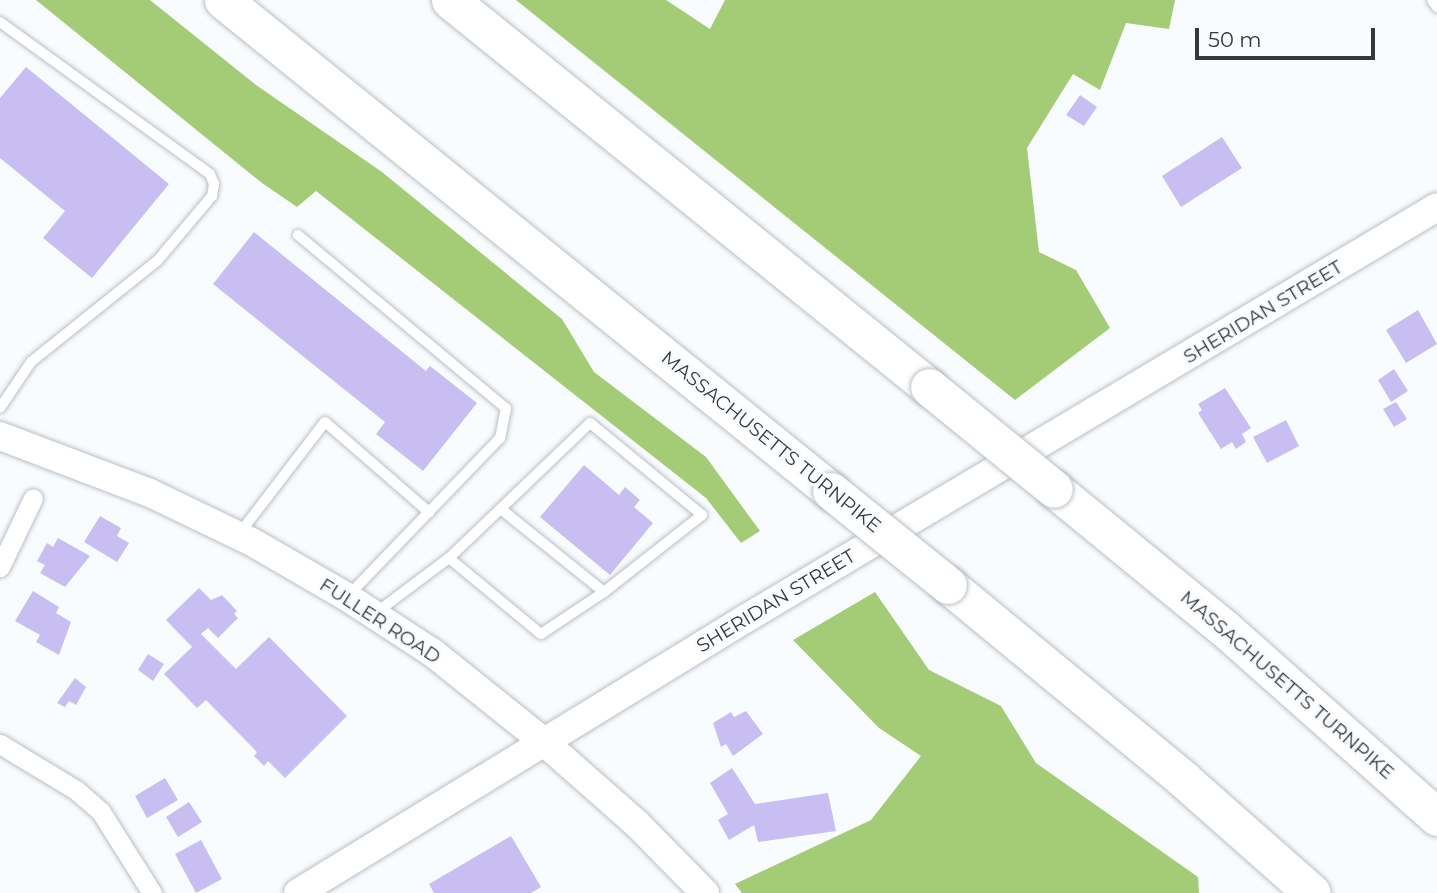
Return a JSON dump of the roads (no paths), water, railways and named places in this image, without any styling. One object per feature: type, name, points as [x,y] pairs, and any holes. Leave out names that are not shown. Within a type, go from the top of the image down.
[{"type":"highway","name":"MASSACHUSETTS TURNPIKE","points":[[223,0],[948,585],[1184,779],[1312,893]]},
{"type":"highway","name":"MASSACHUSETTS TURNPIKE","points":[[450,0],[1224,628],[1437,817]]},
{"type":"street","name":"SHERIDAN STREET","points":[[298,893],[543,741],[1437,207]]},
{"type":"street","name":"FULLER ROAD","points":[[0,436],[138,488],[238,535],[347,597],[433,653],[543,741],[637,824],[705,893]]},
{"type":"street","points":[[0,567],[33,498]]},
{"type":"street","points":[[0,744],[76,790],[101,812],[152,893]]},
{"type":"lane","points":[[1432,0],[1437,7]]},
{"type":"lane","points":[[0,22],[210,174],[214,184],[212,196],[157,261],[31,362],[0,408]]},
{"type":"lane","points":[[298,235],[506,408],[500,438],[347,597]]},
{"type":"lane","points":[[238,535],[325,422],[429,512]]},
{"type":"lane","points":[[373,614],[449,558],[590,423],[702,515],[604,592],[541,634],[449,558]]},
{"type":"lane","points":[[502,510],[604,592]]}]
